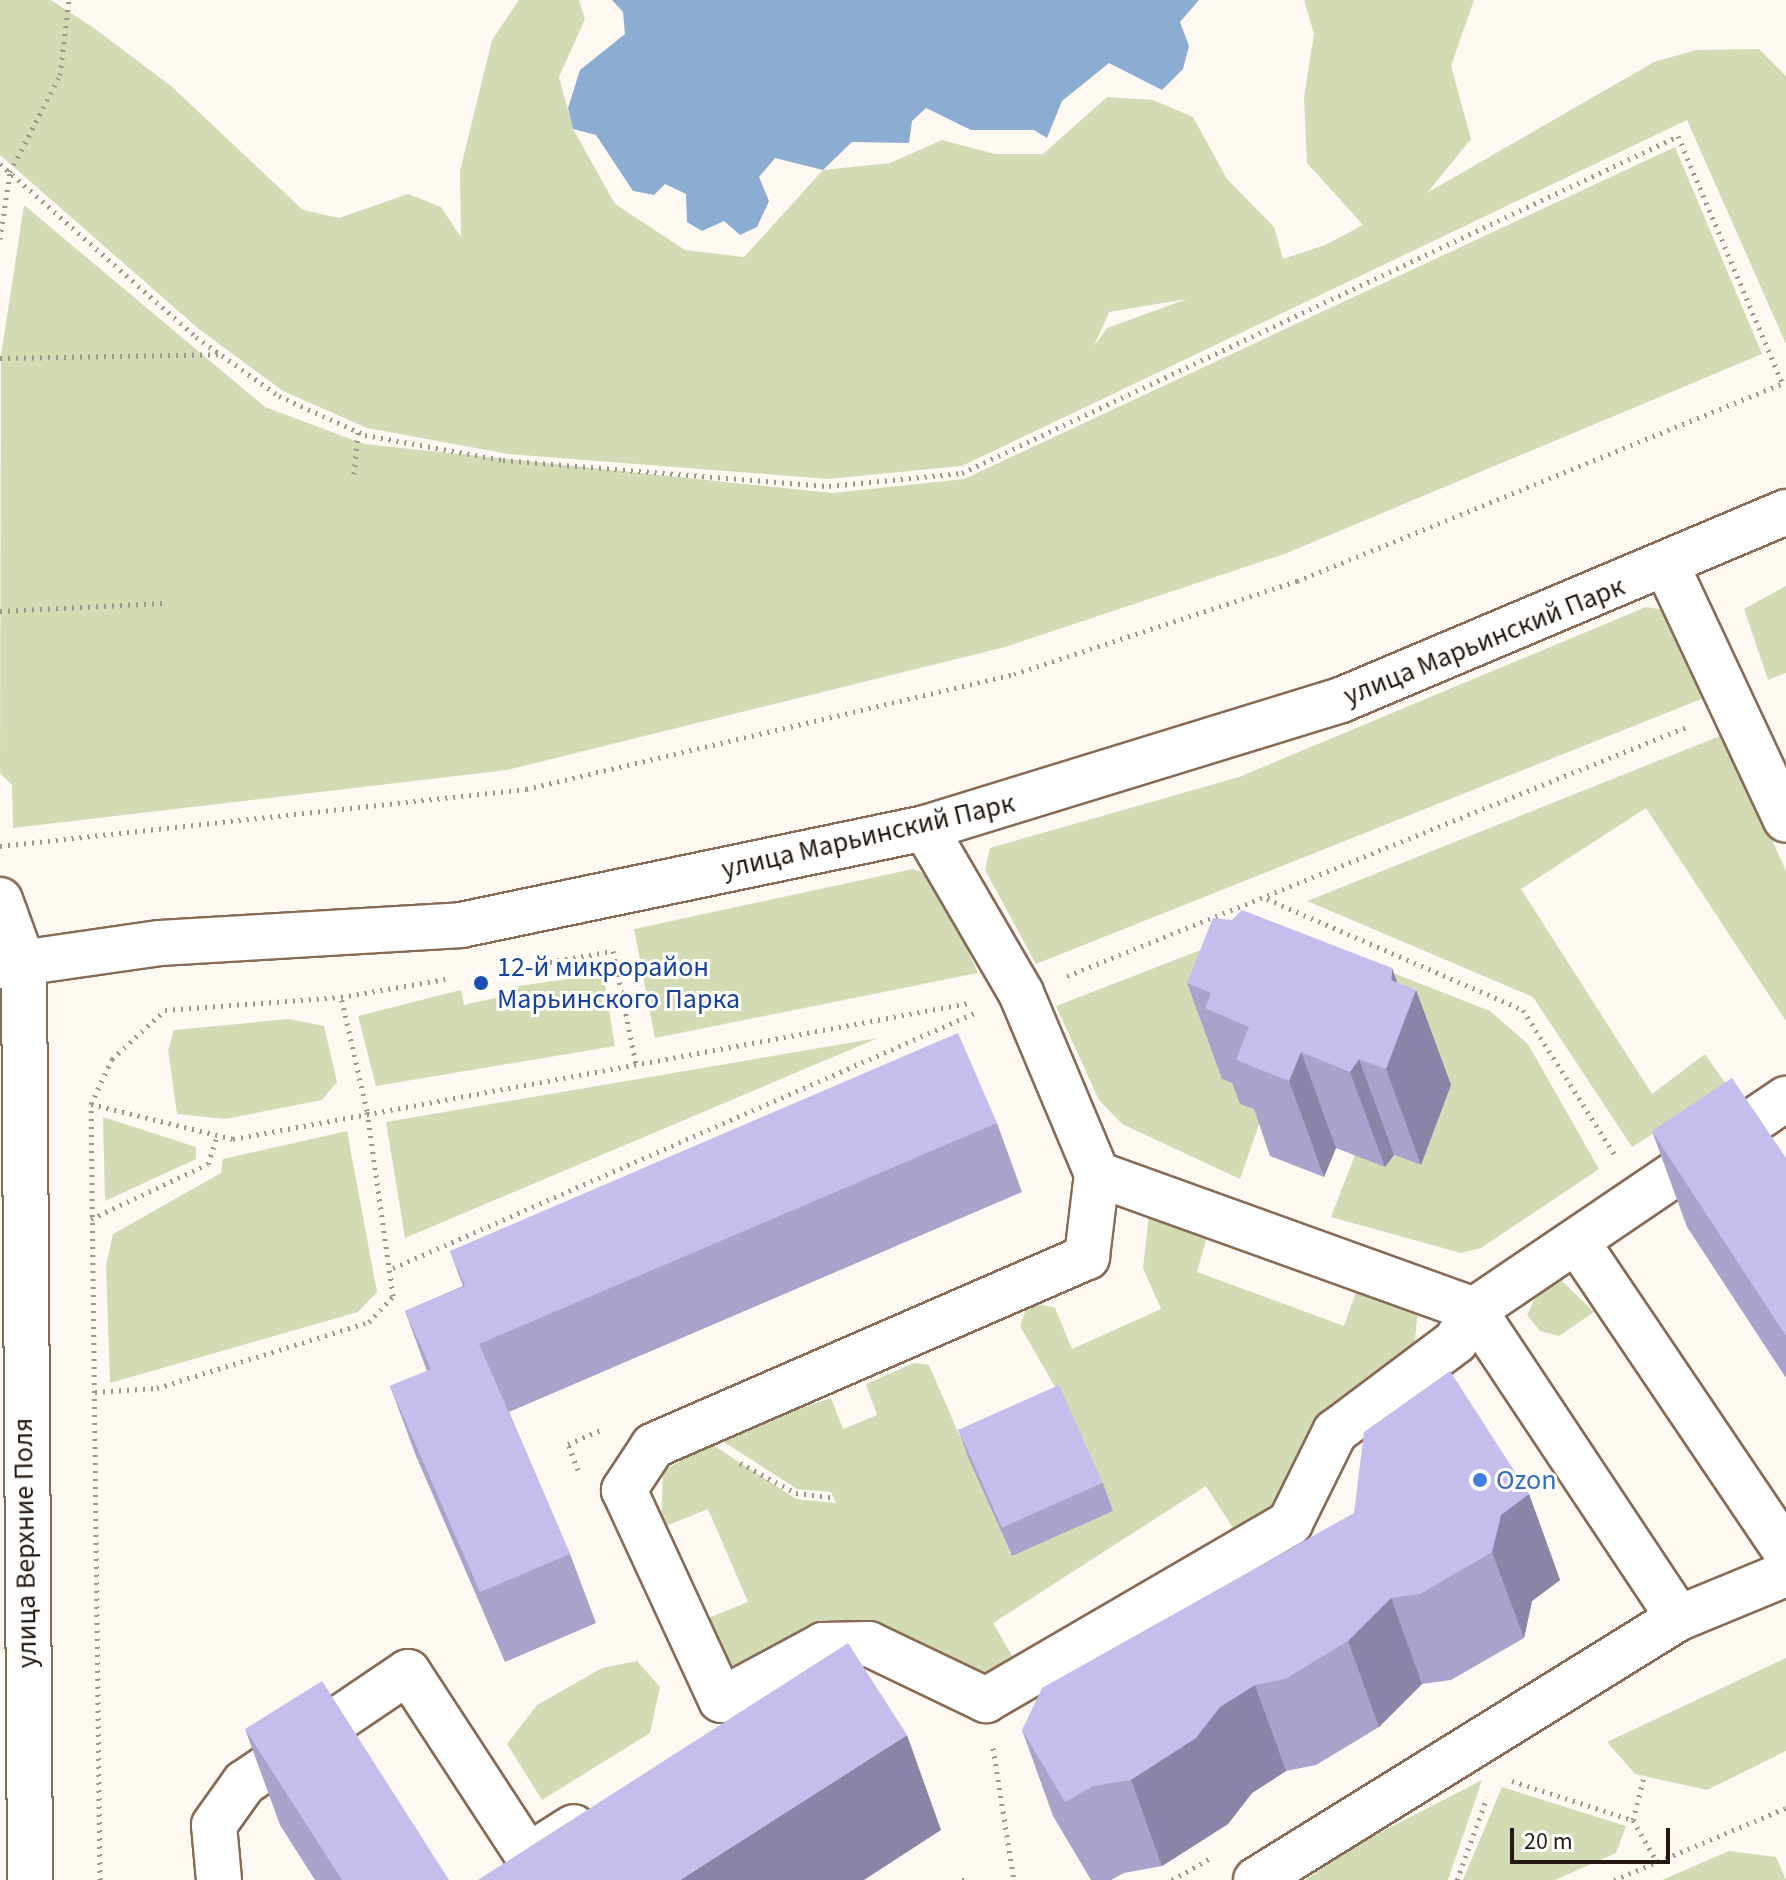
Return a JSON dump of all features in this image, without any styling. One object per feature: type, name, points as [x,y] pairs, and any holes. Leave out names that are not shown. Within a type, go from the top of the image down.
[{"type":"main road","name":"улица Марьинский Парк","points":[[12,966],[160,943],[461,925],[925,828],[1341,700],[1667,566],[1786,512]]},
{"type":"main road","points":[[1667,566],[1736,707],[1786,820]]},
{"type":"main road","points":[[925,828],[1021,993],[1097,1174],[1087,1257],[653,1446],[624,1490],[712,1719],[823,1645],[869,1644],[986,1700],[1290,1523],[1335,1432],[1456,1341],[1474,1310],[1786,1099]]},
{"type":"main road","points":[[0,900],[12,966]]},
{"type":"main road","name":"улица Верхние Поля","points":[[12,966],[11,1297],[30,1880]]},
{"type":"main road","points":[[1097,1174],[1474,1310],[1679,1618]]},
{"type":"main road","points":[[1577,1242],[1786,1552]]},
{"type":"main road","points":[[1256,1880],[1679,1618],[1786,1574]]},
{"type":"main road","points":[[219,1880],[214,1825],[244,1783],[408,1672],[528,1856],[606,1807]]},
{"type":"path","points":[[0,239],[10,172],[60,75],[69,0]]},
{"type":"path","points":[[0,164],[220,354],[279,396],[358,432],[503,460],[829,486],[962,473],[1678,136],[1784,383],[1297,581],[1014,674],[526,789],[0,846]]},
{"type":"path","points":[[0,358],[220,354]]},
{"type":"path","points":[[354,474],[358,432]]},
{"type":"path","points":[[0,611],[164,603]]},
{"type":"path","points":[[393,1268],[1021,993],[1267,899],[1736,707]]},
{"type":"path","points":[[1267,899],[1523,1010],[1643,1197]]},
{"type":"path","points":[[537,964],[613,951],[636,1064]]},
{"type":"path","points":[[100,1880],[91,1104],[112,1059],[165,1010],[341,997],[462,977]]},
{"type":"path","points":[[91,1104],[233,1139],[367,1111],[1021,993]]},
{"type":"path","points":[[95,1392],[157,1388],[369,1322],[393,1296],[393,1268],[367,1111],[341,997]]},
{"type":"path","points":[[91,1219],[208,1164],[217,1136]]},
{"type":"path","points":[[696,1427],[746,1467],[796,1493],[835,1498]]},
{"type":"path","points":[[996,1749],[1010,1741]]},
{"type":"path","points":[[983,1744],[996,1749]]},
{"type":"path","points":[[996,1749],[1014,1880]]},
{"type":"path","points":[[1494,1775],[1633,1820],[1657,1862]]},
{"type":"path","points":[[1633,1820],[1644,1777]]},
{"type":"path","points":[[1457,1880],[1489,1790]]},
{"type":"path","points":[[1614,1880],[1786,1808]]},
{"type":"green space","points":[[0,0],[51,0],[171,86],[303,210],[339,218],[408,194],[441,207],[461,237],[460,171],[492,40],[519,0],[579,0],[585,19],[559,77],[573,129],[615,204],[685,250],[744,257],[823,170],[890,163],[942,140],[995,154],[1043,154],[1107,97],[1153,100],[1193,117],[1227,179],[1274,227],[1283,259],[1325,245],[1363,225],[1307,163],[1304,97],[1314,34],[1304,0],[1474,0],[1451,66],[1471,139],[1427,193],[1654,62],[1696,50],[1759,49],[1786,76],[1786,344],[1687,120],[962,466],[828,479],[508,454],[367,428],[283,391],[200,330],[0,155]],"holes":[[[1187,299],[1107,328],[1094,346],[1109,312]]]},
{"type":"green space","points":[[1675,147],[1762,354],[1287,553],[1005,647],[507,770],[13,828],[12,785],[0,773],[1,356],[24,205],[265,407],[364,444],[832,493],[964,479]]},
{"type":"green space","points":[[1786,586],[1786,673],[1768,680],[1744,609]]},
{"type":"green space","points":[[1646,607],[1665,610],[1709,696],[1036,964],[985,870],[990,848],[1239,777]]},
{"type":"green space","points":[[1725,734],[1786,871],[1786,1021],[1646,808],[1521,889],[1652,1094],[1705,1054],[1728,1087],[1632,1147],[1533,997],[1307,901]]},
{"type":"green space","points":[[913,869],[934,877],[978,973],[655,1038],[634,929]]},
{"type":"green space","points":[[1268,924],[1490,1011],[1528,1044],[1599,1169],[1481,1248],[1461,1253],[1331,1217],[1355,1155],[1394,1155],[1421,1165],[1451,1085],[1223,1079],[1246,1089],[1263,1113],[1240,1179],[1122,1124],[1099,1100],[1056,1006]]},
{"type":"green space","points":[[603,974],[615,1046],[376,1086],[358,1016],[461,990],[464,1005],[513,994],[512,987]]},
{"type":"green space","points":[[289,1019],[324,1026],[337,1082],[322,1100],[225,1119],[177,1114],[168,1050],[174,1030]]},
{"type":"green space","points":[[878,1038],[405,1238],[386,1122]]},
{"type":"green space","points":[[103,1117],[196,1147],[196,1159],[105,1201]]},
{"type":"green space","points":[[347,1131],[377,1292],[358,1312],[110,1383],[106,1265],[113,1234],[221,1173],[223,1159]]},
{"type":"green space","points":[[1150,1204],[1209,1229],[1197,1272],[1344,1326],[1358,1286],[1418,1309],[1414,1350],[1278,1510],[1233,1528],[1206,1486],[993,1623],[1018,1666],[985,1684],[908,1652],[731,1680],[701,1621],[748,1602],[708,1509],[661,1528],[663,1471],[710,1443],[796,1499],[836,1503],[831,1492],[797,1489],[716,1437],[831,1398],[843,1429],[877,1415],[866,1384],[914,1363],[929,1365],[1011,1555],[1070,1413],[1020,1326],[1029,1301],[1055,1308],[1072,1349],[1161,1309],[1143,1268]]},
{"type":"green space","points":[[1561,1280],[1594,1312],[1559,1336],[1540,1331],[1527,1315],[1542,1284]]},
{"type":"green space","points":[[1786,1658],[1786,1751],[1707,1790],[1635,1774],[1607,1742]]},
{"type":"green space","points":[[637,1661],[660,1687],[650,1733],[542,1800],[507,1744],[537,1705],[602,1668]]},
{"type":"green space","points":[[1482,1780],[1448,1880],[1305,1880],[1360,1843]]},
{"type":"green space","points":[[1502,1787],[1626,1826],[1616,1853],[1555,1880],[1463,1880]]},
{"type":"green space","points":[[1729,1851],[1776,1857],[1786,1880],[1662,1880]]},
{"type":"water","points":[[612,0],[1199,0],[1180,22],[1189,46],[1183,69],[1162,90],[1109,63],[1062,101],[1047,138],[1034,130],[971,130],[926,108],[912,121],[909,143],[852,142],[823,170],[775,158],[759,177],[769,201],[757,227],[740,235],[724,221],[702,231],[687,222],[686,194],[665,184],[654,195],[633,191],[596,135],[573,129],[568,108],[580,70],[625,34],[623,12]]},
{"type":"building","points":[[1242,910],[1392,968],[1391,980],[1416,990],[1386,1069],[1359,1059],[1350,1072],[1301,1052],[1289,1081],[1236,1060],[1249,1027],[1205,1008],[1211,993],[1187,983],[1213,918],[1232,920]]},
{"type":"building","points":[[958,1033],[997,1123],[479,1344],[570,1554],[480,1592],[390,1386],[431,1369],[405,1311],[465,1286],[450,1251]]},
{"type":"building","points":[[1732,1078],[1786,1158],[1786,1336],[1652,1131]]},
{"type":"building","points":[[1450,1371],[1529,1494],[1501,1515],[1492,1552],[1420,1594],[1391,1598],[1348,1641],[1285,1679],[1255,1685],[1220,1707],[1196,1738],[1131,1780],[1093,1786],[1065,1802],[1022,1730],[1042,1688],[1354,1513],[1364,1432]]},
{"type":"building","points":[[1059,1385],[1103,1483],[1002,1527],[959,1430]]},
{"type":"building","points":[[848,1643],[907,1735],[680,1880],[478,1880]]},
{"type":"building","points":[[322,1681],[449,1880],[342,1880],[245,1729]]},
{"type":"place","name":"12-й микрорайон Марьинского Парка","points":[[481,983]]},
{"type":"place","name":"Ozon","points":[[1480,1480]]}]
